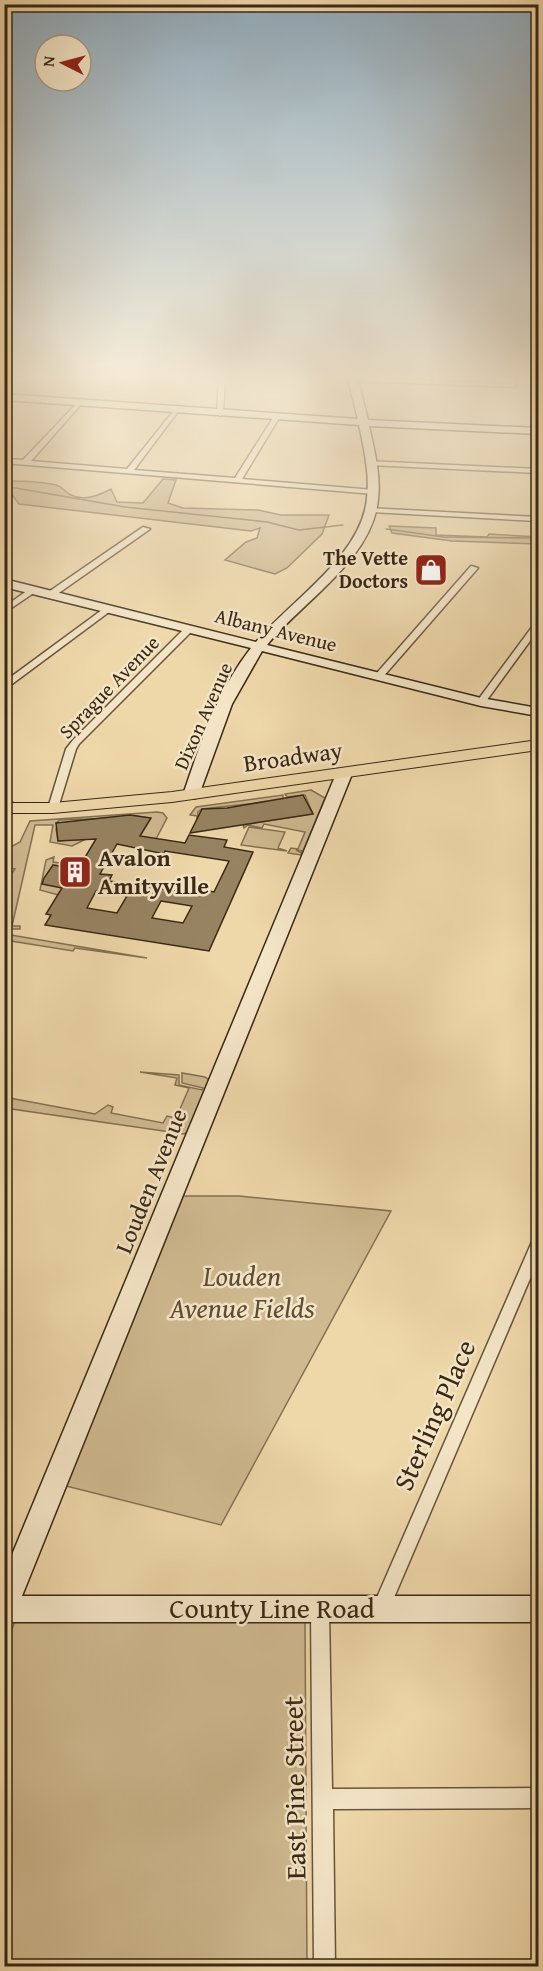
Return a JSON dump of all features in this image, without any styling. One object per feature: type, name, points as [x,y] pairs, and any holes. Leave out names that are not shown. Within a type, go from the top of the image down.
[{"type":"main road","name":"Broadway","points":[[5,809],[53,808],[191,795],[344,774],[461,754],[538,745]]},
{"type":"street","points":[[83,468],[374,492]]},
{"type":"street","points":[[129,472],[132,468]]},
{"type":"street","points":[[237,481],[245,468]]},
{"type":"street","name":"Dixon Avenue","points":[[191,795],[227,700],[260,646],[348,552],[363,530],[372,510],[374,492],[371,468]]},
{"type":"street","points":[[475,468],[538,471]]},
{"type":"street","points":[[372,510],[538,519]]},
{"type":"street","points":[[50,595],[146,529]]},
{"type":"street","points":[[379,676],[474,568]]},
{"type":"street","name":"Albany Avenue","points":[[4,583],[481,702],[538,712]]},
{"type":"street","points":[[4,611],[34,590]]},
{"type":"street","points":[[4,687],[110,609]]},
{"type":"street","points":[[481,702],[538,625]]},
{"type":"street","name":"Sprague Avenue","points":[[53,808],[71,749],[76,742],[189,629]]},
{"type":"street","name":"Louden Avenue","points":[[4,1608],[344,774]]},
{"type":"street","name":"Sterling Place","points":[[381,1608],[538,1244]]},
{"type":"street","name":"County Line Road","points":[[4,1608],[538,1609]]},
{"type":"street","name":"East Pine Street","points":[[320,1609],[325,1966]]},
{"type":"street","points":[[322,1799],[538,1798]]},
{"type":"green space","points":[[163,479],[176,480],[168,503],[183,508],[258,510],[281,515],[329,515],[322,534],[287,568],[275,574],[225,560],[246,542],[257,538],[260,528],[251,531],[19,504],[11,493],[5,492],[5,481],[37,482],[56,485],[71,495],[81,498],[111,489],[117,502],[143,503]]},
{"type":"green space","points":[[389,526],[436,528],[436,535],[487,537],[489,534],[538,537],[538,544],[452,541],[392,533]]},
{"type":"green space","points":[[311,790],[325,798],[303,851],[296,850],[302,853],[301,855],[288,853],[291,848],[298,849],[305,832],[264,824],[262,828],[248,825],[244,828],[243,825],[313,814],[305,795],[287,797],[285,794]]},
{"type":"green space","points":[[283,795],[283,800],[202,809],[198,812],[197,821],[197,816],[190,815],[196,807]]},
{"type":"green space","points":[[163,813],[167,818],[156,839],[137,836],[150,818],[130,815],[125,822],[117,818],[60,820],[56,823],[60,827],[56,829],[58,841],[86,839],[72,846],[50,842],[53,825],[35,825],[12,926],[20,926],[20,929],[5,929],[4,884],[15,869],[5,867],[5,850],[20,842],[30,821]]},
{"type":"green space","points":[[249,827],[285,832],[278,848],[287,851],[241,845]]},
{"type":"green space","points":[[54,857],[53,862],[75,865],[78,861],[83,861],[79,869],[53,865],[42,884],[64,887],[58,895],[40,890],[46,860]]},
{"type":"green space","points":[[5,934],[147,958],[75,948],[73,951],[5,940]]},
{"type":"green space","points":[[140,1072],[179,1075],[179,1085],[202,1090],[203,1088],[182,1083],[182,1073],[205,1077],[212,1082],[188,1131],[184,1134],[5,1108],[4,1097],[95,1114],[108,1105],[113,1107],[111,1113],[163,1123],[167,1116],[176,1118],[189,1088],[175,1085],[177,1078]]},
{"type":"green space","name":"Louden Avenue Fields","points":[[181,1196],[239,1196],[391,1211],[221,1525],[66,1486]]},
{"type":"green space","points":[[17,1617],[305,1618],[307,1966],[5,1966],[4,1648]]},
{"type":"building","name":"The Vette Doctors","points":[[422,564],[446,567],[438,577],[416,572]]},
{"type":"building","points":[[303,795],[313,814],[190,833],[202,809],[227,808]]},
{"type":"building","name":"Avalon Amityville","points":[[130,815],[151,818],[140,836],[185,843],[189,835],[227,840],[224,847],[253,852],[209,951],[45,925],[51,915],[46,914],[62,888],[42,884],[44,878],[53,865],[78,869],[96,839],[58,841],[56,823]],"holes":[[[117,844],[164,854],[165,851],[229,861],[214,892],[205,890],[203,895],[109,881],[112,875],[100,874]],[[96,891],[127,896],[117,913],[87,908]],[[161,901],[192,906],[183,923],[152,918]]]},
{"type":"waterway","points":[[4,486],[125,507],[267,522],[299,530],[343,525]]},
{"type":"waterway","points":[[386,529],[444,537],[538,538]]},
{"type":"place","name":"The Vette Doctors","points":[[431,570]]},
{"type":"place","name":"Avalon Amityville","points":[[75,872]]}]
